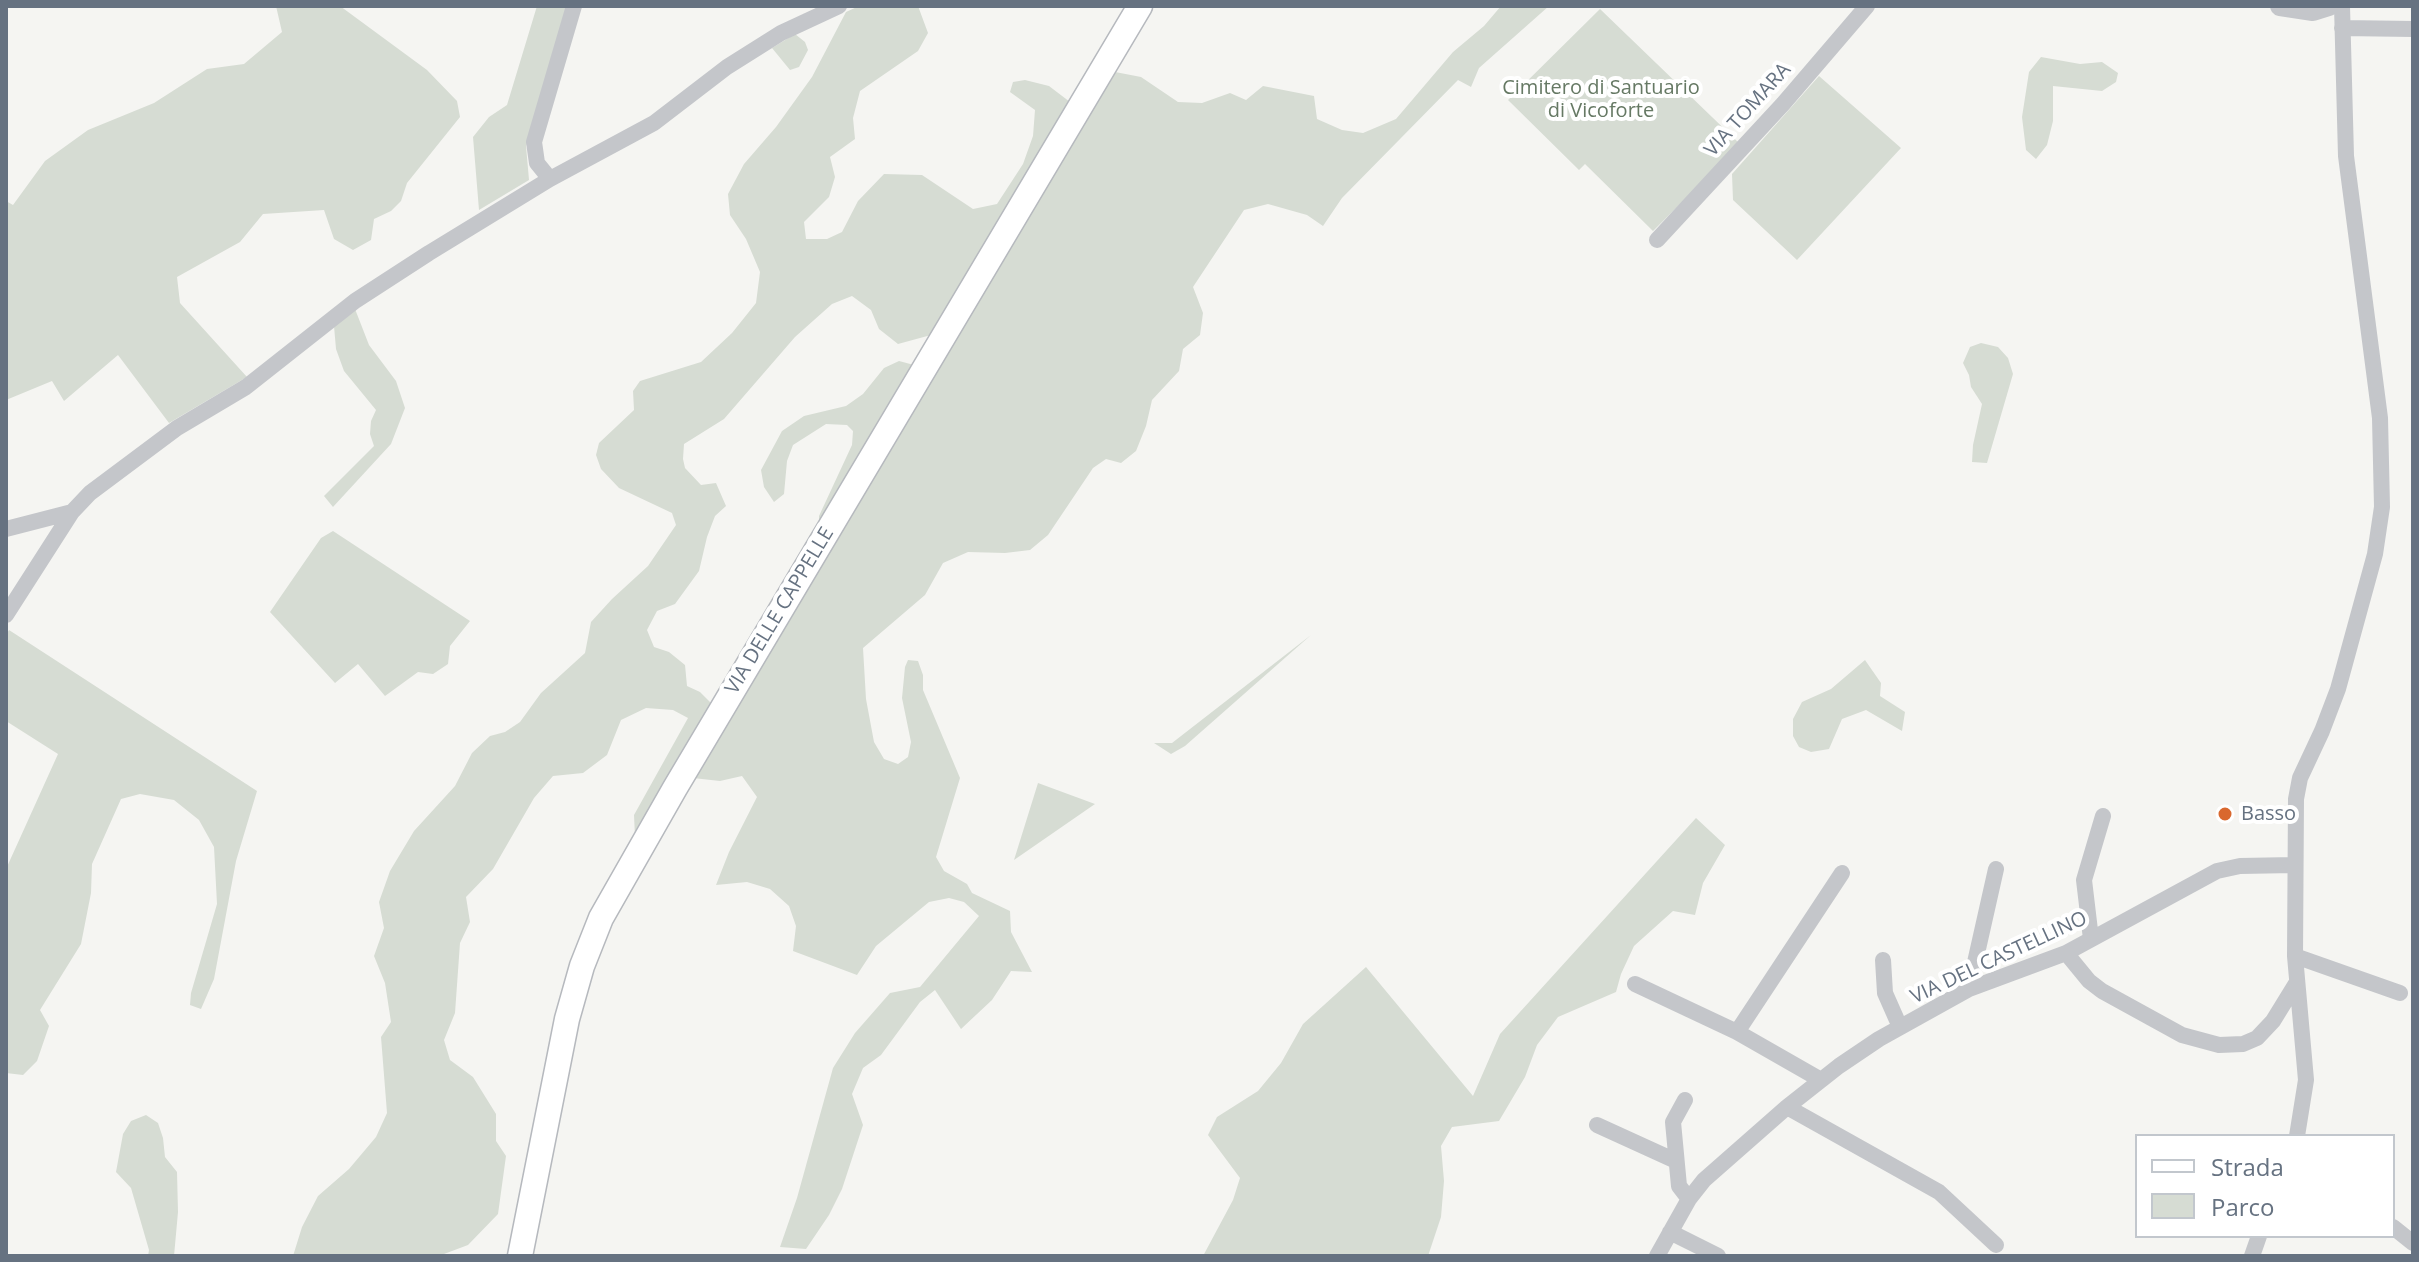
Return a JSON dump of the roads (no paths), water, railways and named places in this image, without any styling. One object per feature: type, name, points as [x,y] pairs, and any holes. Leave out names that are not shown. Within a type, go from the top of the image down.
[{"type":"main road","name":"VIA DELLE CAPPELLE","points":[[520,1256],[567,1019],[582,966],[601,918],[675,788],[1140,6]]},
{"type":"street","points":[[550,179],[537,163],[534,142],[574,6]]},
{"type":"street","points":[[6,615],[72,512],[90,493],[177,428],[261,377],[355,301],[550,179],[654,123],[727,67],[781,33],[839,6]]},
{"type":"street","name":"VIA TOMARA","points":[[1657,240],[1783,104],[1867,6]]},
{"type":"street","points":[[2280,6],[2313,11],[2329,6]]},
{"type":"street","points":[[2297,1134],[2306,1062],[2295,956],[2296,799],[2300,778],[2335,698],[2375,554],[2382,507],[2380,418],[2346,156],[2342,6]]},
{"type":"street","points":[[2342,28],[2413,29]]},
{"type":"street","points":[[6,529],[72,512]]},
{"type":"street","points":[[2091,939],[2085,868],[2103,816]]},
{"type":"street","name":"VIA DEL CASTELLINO","points":[[1657,1256],[1689,1199],[1704,1180],[1821,1080],[1900,1027],[1969,989],[2066,953],[2217,871],[2294,861]]},
{"type":"street","points":[[1969,989],[1996,869]]},
{"type":"street","points":[[1737,1032],[1842,873]]},
{"type":"street","points":[[2066,953],[2089,981],[2102,991],[2182,1035],[2219,1045],[2243,1044],[2257,1038],[2273,1021],[2297,982]]},
{"type":"street","points":[[2295,956],[2400,993]]},
{"type":"street","points":[[1883,960],[1885,993],[1900,1027]]},
{"type":"street","points":[[1635,984],[1737,1032],[1821,1080]]},
{"type":"street","points":[[1685,1100],[1673,1122],[1679,1186],[1689,1199]]},
{"type":"street","points":[[1787,1107],[1939,1192],[1996,1245]]},
{"type":"street","points":[[1597,1125],[1676,1161]]},
{"type":"street","points":[[2395,1229],[2413,1243]]},
{"type":"street","points":[[1670,1232],[1718,1256]]},
{"type":"place","name":"Basso","points":[[2225,814]]},
{"type":"park label","name":"Cimitero di Santuario di Vicoforte","points":[[1601,100]]}]
